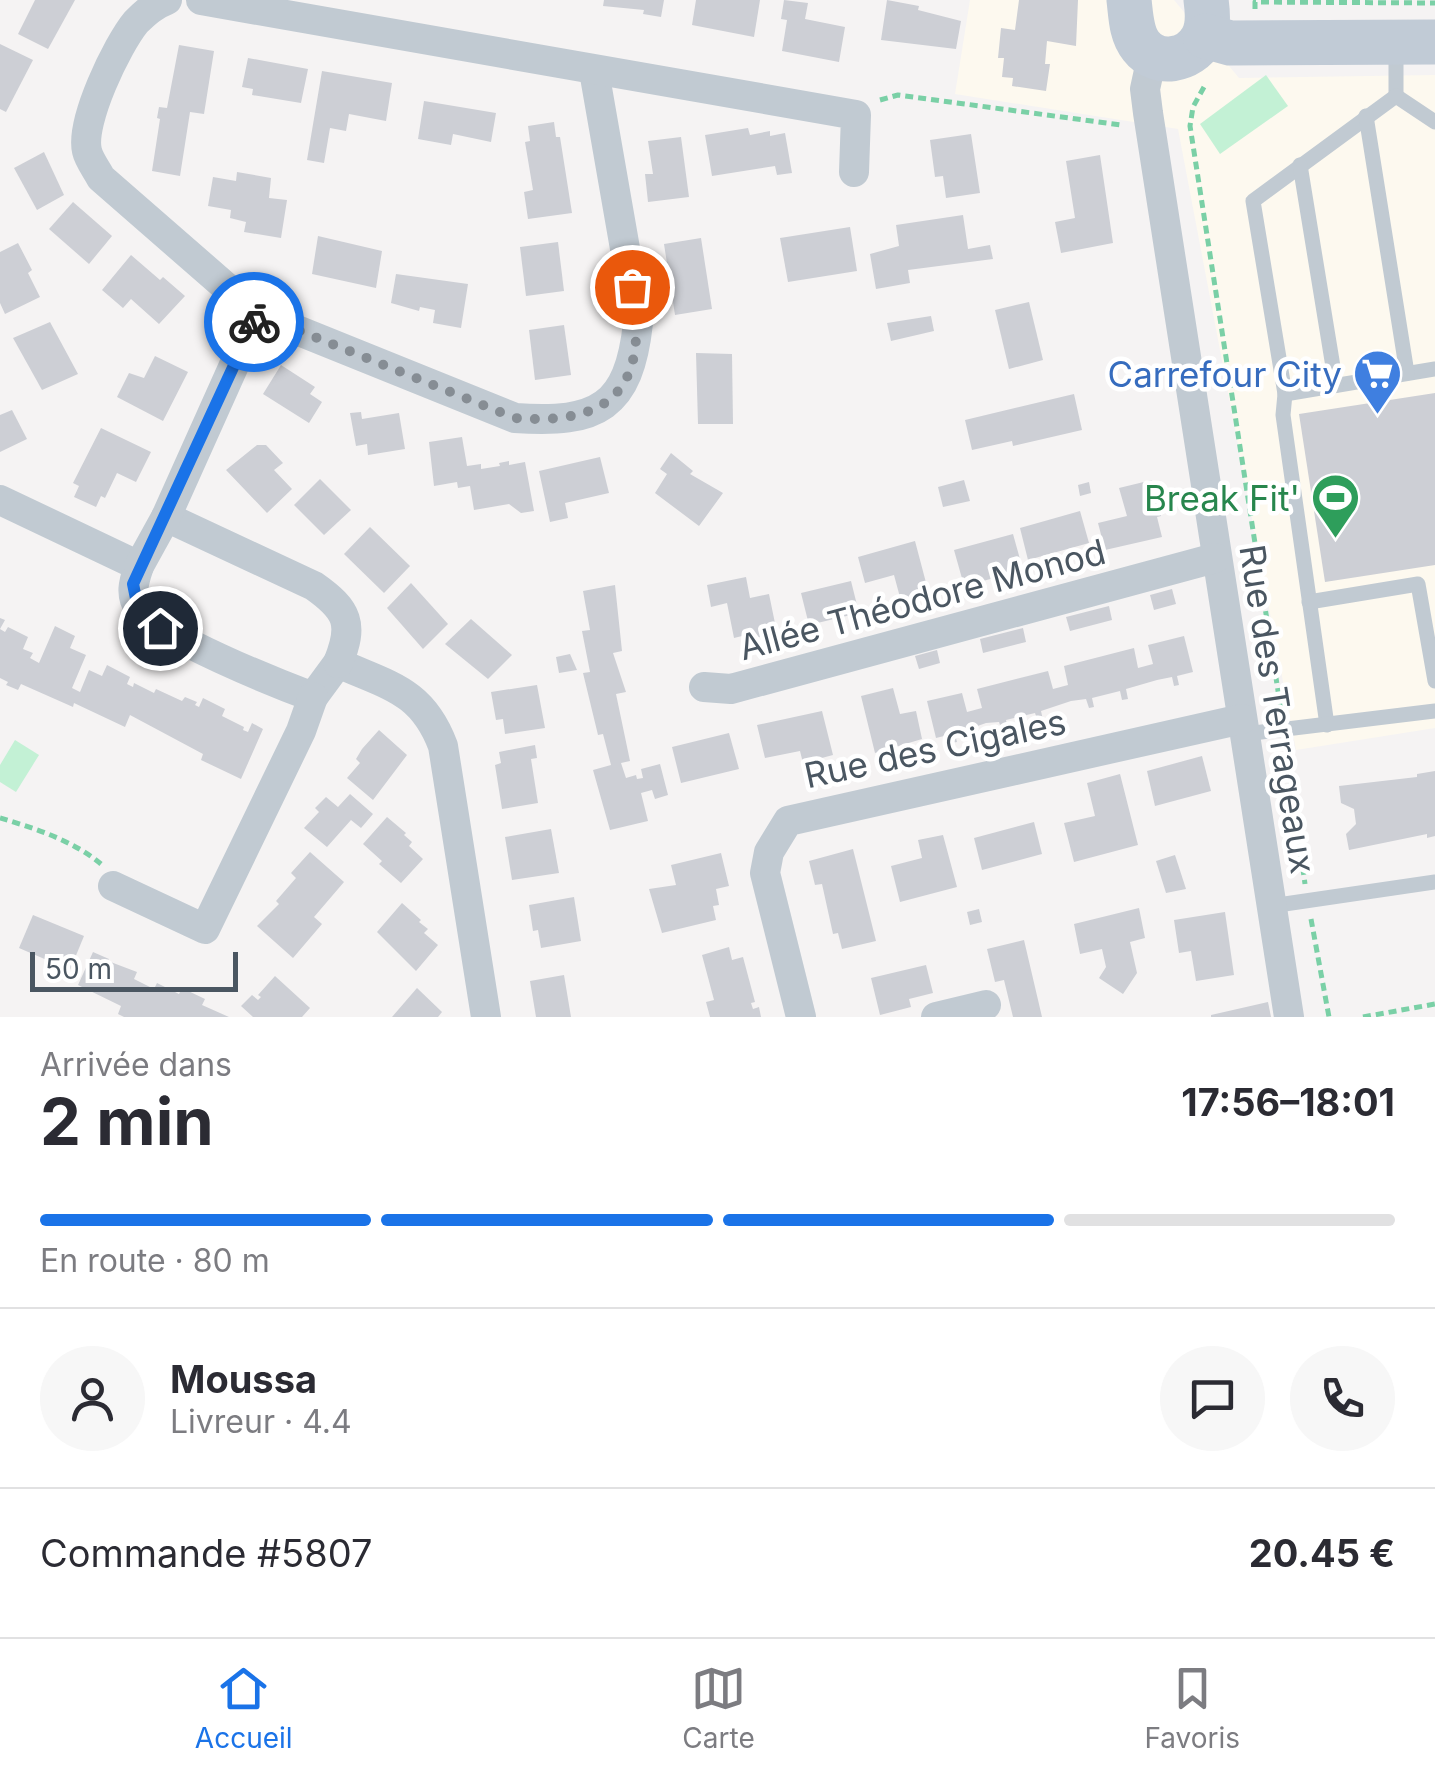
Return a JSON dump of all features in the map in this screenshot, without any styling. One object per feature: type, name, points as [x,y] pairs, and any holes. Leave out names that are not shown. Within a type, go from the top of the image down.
[{"type":"street","points":[[167,0],[152,6],[134,25],[87,123],[87,151],[101,178],[258,314],[515,418],[577,416],[602,406],[621,390],[634,361],[638,323],[594,72]]},
{"type":"street","points":[[201,0],[856,115],[854,172]]},
{"type":"street","points":[[1129,0],[1134,34],[1152,57],[1184,57],[1196,49],[1205,18],[1230,43],[1415,42]]},
{"type":"street","name":"Rue des Terrageaux","points":[[1152,57],[1145,89],[1289,1017]]},
{"type":"street","points":[[258,314],[140,566],[133,596],[138,608],[160,628],[313,697]]},
{"type":"street","points":[[0,500],[140,566]]},
{"type":"street","points":[[114,886],[206,930],[301,731],[313,697],[338,663],[347,641],[343,612],[314,586],[166,517]]},
{"type":"street","name":"Allée Théodore Monod","points":[[704,687],[731,689],[1215,558]]},
{"type":"street","points":[[338,663],[409,696],[423,706],[436,726],[443,746],[486,1017]]},
{"type":"street","name":"Rue des Cigales","points":[[801,1017],[766,873],[769,852],[788,821],[1244,726]]},
{"type":"street","points":[[936,1017],[986,1004]]},
{"type":"lane","points":[[1326,725],[1283,415],[1285,394],[1253,200],[1396,96],[1415,42]]},
{"type":"lane","points":[[1396,96],[1435,122]]},
{"type":"lane","points":[[1366,116],[1407,374]]},
{"type":"lane","points":[[1300,165],[1336,385]]},
{"type":"lane","points":[[1285,394],[1435,369]]},
{"type":"lane","points":[[1309,602],[1418,584],[1435,681]]},
{"type":"lane","points":[[1244,726],[1284,730],[1435,711]]},
{"type":"lane","points":[[1271,906],[1435,882]]},
{"type":"path","points":[[1207,83],[1193,107],[1190,126],[1307,901],[1329,1017]]},
{"type":"path","points":[[856,115],[889,95],[898,95],[1151,129]]},
{"type":"path","points":[[0,818],[91,856],[104,867],[114,886]]},
{"type":"path","points":[[1362,1017],[1435,1004]]},
{"type":"shaded area","points":[[970,0],[1174,0],[1239,78],[1435,75],[1435,728],[1296,750],[1178,129],[955,94]]},
{"type":"green space","points":[[1266,75],[1288,106],[1220,154],[1200,124]]},
{"type":"green space","points":[[15,740],[39,755],[16,792],[0,782],[0,765]]},
{"type":"building","points":[[35,0],[75,0],[48,49],[18,34]]},
{"type":"building","points":[[604,0],[664,0],[661,17],[643,14],[644,10],[603,6]]},
{"type":"building","points":[[696,0],[760,0],[754,37],[692,25]]},
{"type":"building","points":[[784,0],[808,3],[805,19],[845,27],[839,62],[782,51],[787,20],[781,19]]},
{"type":"building","points":[[887,0],[961,21],[956,49],[881,40]]},
{"type":"building","points":[[1019,0],[1078,0],[1076,46],[1047,41],[1045,64],[1050,64],[1046,91],[1012,86],[1013,78],[1002,77],[1004,58],[998,58],[1001,28],[1015,30]]},
{"type":"building","points":[[0,44],[33,60],[6,112],[0,109]]},
{"type":"building","points":[[179,45],[214,51],[204,114],[190,112],[180,176],[152,171],[159,107],[167,108]]},
{"type":"building","points":[[248,58],[308,69],[301,103],[252,95],[253,89],[242,87]]},
{"type":"building","points":[[322,71],[392,83],[386,121],[349,114],[346,131],[330,128],[324,163],[307,160]]},
{"type":"building","points":[[424,101],[496,113],[491,142],[453,134],[451,145],[418,139]]},
{"type":"building","points":[[554,122],[572,213],[528,219],[524,192],[533,190],[525,142],[530,141],[528,126]]},
{"type":"building","points":[[748,128],[750,135],[785,133],[792,173],[777,175],[775,166],[712,176],[705,135]]},
{"type":"building","points":[[971,134],[980,193],[946,198],[943,176],[935,177],[930,140]]},
{"type":"building","points":[[681,137],[689,197],[648,202],[645,174],[653,174],[648,141]]},
{"type":"building","points":[[44,152],[64,195],[37,210],[14,168]]},
{"type":"building","points":[[1100,155],[1113,243],[1061,253],[1055,222],[1075,218],[1066,161]]},
{"type":"building","points":[[237,172],[271,178],[269,198],[287,200],[281,238],[244,232],[246,222],[230,218],[231,210],[208,206],[213,177],[236,181]]},
{"type":"building","points":[[73,202],[112,236],[89,264],[49,229]]},
{"type":"building","points":[[963,215],[968,249],[990,245],[993,259],[908,270],[910,283],[876,289],[870,254],[899,246],[896,225]]},
{"type":"building","points":[[850,227],[857,271],[788,282],[780,238]]},
{"type":"building","points":[[318,236],[382,251],[376,288],[312,274]]},
{"type":"building","points":[[701,238],[712,309],[675,315],[664,244]]},
{"type":"building","points":[[558,242],[564,291],[526,296],[520,247]]},
{"type":"building","points":[[18,243],[40,297],[5,314],[0,303],[0,252]]},
{"type":"building","points":[[131,255],[185,296],[159,324],[131,299],[123,308],[102,290]]},
{"type":"building","points":[[396,274],[468,284],[461,328],[433,323],[435,310],[420,307],[419,311],[391,303]]},
{"type":"building","points":[[1029,302],[1043,360],[1009,369],[995,310]]},
{"type":"building","points":[[931,316],[934,331],[891,341],[887,323]]},
{"type":"building","points":[[50,322],[78,374],[42,390],[13,338]]},
{"type":"building","points":[[564,325],[571,375],[535,380],[529,330]]},
{"type":"building","points":[[696,353],[732,354],[733,424],[698,424]]},
{"type":"building","points":[[155,356],[188,372],[163,421],[117,397],[129,373],[144,378]]},
{"type":"building","points":[[281,365],[315,387],[310,394],[322,402],[309,423],[263,394]]},
{"type":"building","points":[[1435,393],[1435,565],[1325,582],[1299,414]]},
{"type":"building","points":[[1074,394],[1082,430],[1013,446],[1012,441],[972,450],[965,420]]},
{"type":"building","points":[[12,410],[27,439],[0,452],[0,415]]},
{"type":"building","points":[[361,412],[362,419],[399,413],[405,449],[368,455],[367,444],[356,446],[350,413]]},
{"type":"building","points":[[101,428],[151,452],[136,482],[117,473],[96,507],[74,497],[79,486],[73,483]]},
{"type":"building","points":[[462,437],[467,466],[481,464],[481,469],[509,461],[509,465],[525,462],[534,511],[521,513],[509,504],[474,510],[470,486],[458,488],[457,482],[434,486],[429,442]]},
{"type":"building","points":[[257,445],[266,445],[283,463],[274,470],[292,489],[267,513],[226,470]]},
{"type":"building","points":[[671,453],[693,471],[690,474],[723,493],[699,526],[655,493],[667,474],[660,469]]},
{"type":"building","points":[[600,457],[609,493],[565,503],[568,518],[550,522],[539,471]]},
{"type":"building","points":[[320,479],[351,510],[324,535],[294,505]]},
{"type":"building","points":[[964,480],[970,501],[943,507],[938,487]]},
{"type":"building","points":[[1152,480],[1162,537],[1105,550],[1098,523],[1127,516],[1119,488]]},
{"type":"building","points":[[1089,482],[1091,493],[1080,496],[1078,485]]},
{"type":"building","points":[[1080,511],[1089,543],[1028,560],[1020,528]]},
{"type":"building","points":[[370,527],[410,566],[384,593],[344,554]]},
{"type":"building","points":[[1013,534],[1023,570],[963,582],[954,550]]},
{"type":"building","points":[[915,541],[929,594],[901,601],[894,575],[865,583],[858,557]]},
{"type":"building","points":[[746,577],[750,598],[769,594],[777,633],[747,640],[746,635],[734,638],[727,603],[711,607],[707,585]]},
{"type":"building","points":[[851,581],[859,613],[809,625],[801,593]]},
{"type":"building","points":[[411,583],[448,624],[423,649],[387,608]]},
{"type":"building","points":[[615,585],[622,651],[613,653],[626,692],[616,694],[630,761],[621,763],[626,778],[636,775],[637,779],[643,778],[641,769],[660,764],[668,795],[655,799],[652,790],[641,793],[648,821],[610,830],[593,770],[611,765],[603,734],[598,735],[583,673],[590,672],[582,631],[590,630],[583,591]]},
{"type":"building","points":[[1172,589],[1176,604],[1154,610],[1150,595]]},
{"type":"building","points":[[1109,606],[1112,620],[1070,631],[1066,617]]},
{"type":"building","points":[[471,619],[512,655],[488,679],[445,644]]},
{"type":"building","points":[[55,626],[75,636],[70,648],[86,655],[72,688],[80,692],[89,670],[102,676],[107,665],[130,677],[127,684],[133,687],[134,683],[154,693],[156,689],[182,701],[185,697],[199,707],[203,698],[225,709],[222,716],[244,727],[243,730],[248,732],[252,723],[263,729],[241,779],[201,760],[203,754],[130,715],[125,727],[21,684],[18,690],[6,685],[8,682],[0,678],[0,629],[5,632],[8,627],[28,637],[23,649],[33,653],[30,658],[39,663]]},
{"type":"building","points":[[1023,628],[1026,642],[983,653],[980,639]]},
{"type":"building","points":[[1184,636],[1193,672],[1177,676],[1179,685],[1174,686],[1172,677],[1157,680],[1126,689],[1128,699],[1122,700],[1120,691],[1092,698],[1094,707],[1089,708],[1086,699],[1041,711],[1043,720],[1038,722],[1035,713],[1006,720],[1008,729],[1002,731],[999,722],[986,723],[955,734],[957,742],[951,743],[948,735],[936,738],[927,701],[962,693],[967,712],[982,708],[977,689],[1048,671],[1053,689],[1068,685],[1064,666],[1134,648],[1138,668],[1153,664],[1148,645]]},
{"type":"building","points":[[937,650],[940,663],[919,669],[915,656]]},
{"type":"building","points":[[570,654],[577,670],[559,673],[556,657]]},
{"type":"building","points":[[537,685],[545,728],[505,734],[503,719],[496,720],[491,692]]},
{"type":"building","points":[[893,688],[900,714],[916,711],[922,739],[875,753],[861,696]]},
{"type":"building","points":[[822,711],[833,755],[803,763],[800,751],[765,758],[757,725]]},
{"type":"building","points":[[379,730],[407,755],[373,800],[347,778],[360,763],[356,759],[362,749]]},
{"type":"building","points":[[729,733],[739,769],[681,783],[672,747]]},
{"type":"building","points":[[535,745],[537,758],[531,759],[538,803],[502,809],[495,765],[501,763],[499,752]]},
{"type":"building","points":[[1202,756],[1211,791],[1155,806],[1147,771]]},
{"type":"building","points":[[1435,771],[1435,836],[1427,838],[1427,834],[1349,850],[1346,834],[1356,824],[1354,809],[1341,803],[1339,786],[1417,777]]},
{"type":"building","points":[[1120,774],[1138,845],[1074,862],[1064,823],[1095,816],[1087,783]]},
{"type":"building","points":[[350,794],[373,814],[361,828],[351,820],[327,847],[304,828],[326,797],[338,807]]},
{"type":"building","points":[[387,817],[406,833],[412,842],[409,846],[423,859],[401,883],[363,844]]},
{"type":"building","points":[[1034,822],[1042,854],[982,870],[974,838]]},
{"type":"building","points":[[551,829],[559,873],[512,880],[505,837]]},
{"type":"building","points":[[943,835],[957,887],[900,902],[891,866],[922,858],[918,840]]},
{"type":"building","points":[[853,849],[876,941],[842,949],[838,933],[833,934],[822,884],[815,885],[809,861]]},
{"type":"building","points":[[310,852],[344,882],[314,917],[322,924],[293,958],[257,926],[279,904],[276,901],[296,878],[291,873]]},
{"type":"building","points":[[721,853],[729,886],[716,889],[716,920],[662,933],[649,889],[676,885],[671,865]]},
{"type":"building","points":[[1175,855],[1186,889],[1166,893],[1156,861]]},
{"type":"building","points":[[574,897],[581,941],[541,948],[538,930],[533,931],[529,905]]},
{"type":"building","points":[[402,903],[421,920],[428,929],[424,933],[438,945],[416,971],[377,932]]},
{"type":"building","points":[[1139,908],[1145,938],[1130,942],[1137,973],[1123,994],[1099,978],[1106,967],[1102,949],[1080,954],[1074,924]]},
{"type":"building","points":[[979,909],[982,922],[970,925],[967,912]]},
{"type":"building","points":[[1225,912],[1234,975],[1196,981],[1191,951],[1179,953],[1174,920]]},
{"type":"building","points":[[33,915],[84,936],[70,970],[19,948]]},
{"type":"building","points":[[1024,940],[1042,1017],[1013,1017],[1004,980],[995,982],[987,949]]},
{"type":"building","points":[[729,947],[732,960],[743,957],[755,1002],[751,1003],[753,1009],[759,1007],[761,1017],[710,1017],[706,1002],[714,1000],[702,955]]},
{"type":"building","points":[[93,952],[137,972],[134,979],[154,989],[157,983],[179,994],[182,988],[205,999],[202,1005],[229,1017],[124,1017],[118,1014],[121,1006],[78,985]]},
{"type":"building","points":[[926,965],[933,993],[909,999],[911,1007],[880,1015],[871,978]]},
{"type":"building","points":[[564,975],[571,1017],[536,1017],[530,981]]},
{"type":"building","points":[[275,976],[310,1008],[302,1017],[253,1017],[241,1006],[252,995],[258,1000]]},
{"type":"building","points":[[417,988],[442,1012],[438,1017],[392,1017]]},
{"type":"building","points":[[1268,1002],[1271,1017],[1211,1017],[1211,1015]]},
{"type":"way so far","points":[[254,322],[258,314],[515,418],[539,420],[577,416],[602,406],[621,390],[634,361],[638,323],[632,287]]},
{"type":"place","name":"Carrefour City","points":[[1377,416]]},
{"type":"place","name":"Break Fit'","points":[[1335,540]]},
{"type":"route","points":[[160,628],[138,608],[133,584],[254,322]]}]
